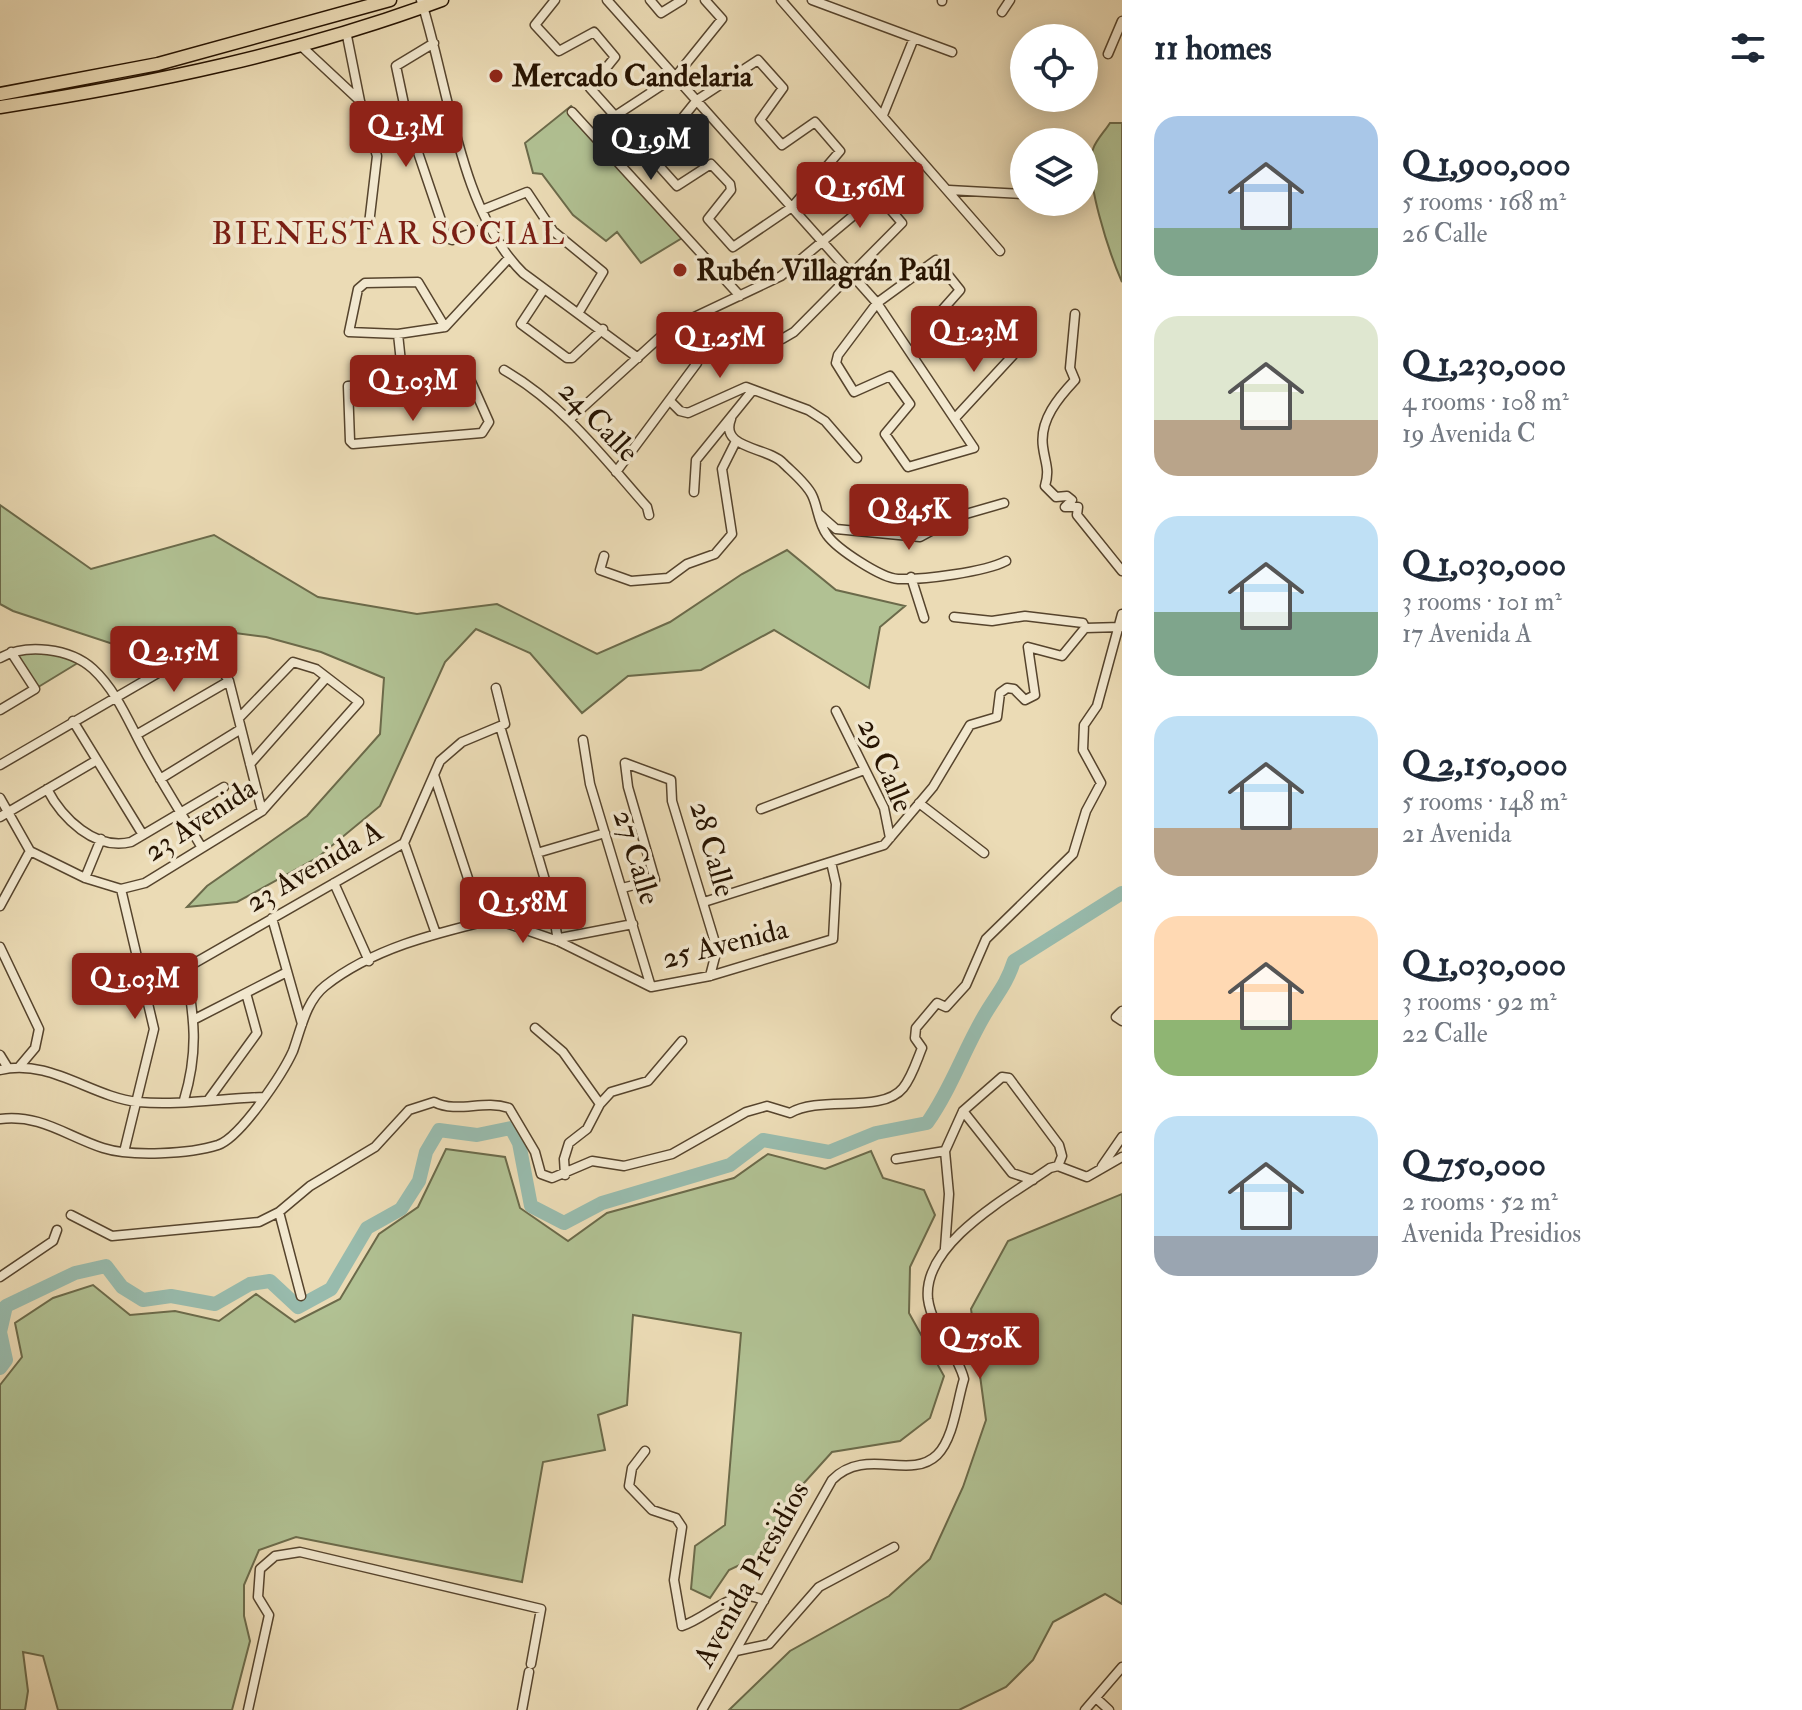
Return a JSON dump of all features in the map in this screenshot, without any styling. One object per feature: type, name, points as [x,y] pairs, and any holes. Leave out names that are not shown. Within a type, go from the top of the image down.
[{"type":"main road","points":[[0,94],[158,64],[390,0]]},
{"type":"main road","points":[[0,107],[157,81],[346,31],[422,3],[442,0]]},
{"type":"street","points":[[555,0],[535,25],[559,51],[593,31],[615,57],[590,88],[615,116],[676,76],[722,19],[705,0]]},
{"type":"street","points":[[607,0],[877,303],[974,448],[908,467],[885,434],[910,404],[890,376],[854,392],[836,363],[838,355],[877,303],[936,260],[960,290],[936,317],[957,345],[990,322],[1016,352],[956,417]]},
{"type":"street","points":[[650,0],[661,13],[682,0]]},
{"type":"street","points":[[781,0],[1000,251]]},
{"type":"street","points":[[812,0],[952,52]]},
{"type":"street","points":[[1002,12],[1010,0]]},
{"type":"street","points":[[422,3],[469,176],[489,227],[509,258],[544,289],[603,329],[638,358]]},
{"type":"street","points":[[1108,54],[1122,21]]},
{"type":"street","points":[[346,31],[360,101],[377,156],[369,224]]},
{"type":"street","points":[[883,115],[914,38]]},
{"type":"street","points":[[434,43],[396,67],[427,185],[447,238],[452,240],[489,227]]},
{"type":"street","points":[[299,44],[360,101]]},
{"type":"street","points":[[758,60],[783,88],[760,120],[782,145],[815,122],[840,151],[792,207],[732,247],[708,219],[731,190],[730,184],[709,164],[677,186],[651,157],[697,100],[758,60]]},
{"type":"street","points":[[572,112],[740,296]]},
{"type":"street","points":[[949,190],[1010,193]]},
{"type":"street","points":[[482,210],[527,192],[553,231],[603,272],[579,312]]},
{"type":"street","points":[[570,419],[669,329],[781,276],[878,195],[902,223],[853,275],[794,332],[782,339]]},
{"type":"street","points":[[445,327],[424,289],[415,281],[365,283],[358,289],[353,304],[351,335],[398,334],[445,327],[509,258]]},
{"type":"street","points":[[544,289],[521,324],[567,358],[572,358],[603,329]]},
{"type":"street","points":[[1075,314],[1070,368],[1075,380],[1062,390],[1059,400],[1046,417],[1043,448],[1049,473],[1045,486],[1056,497],[1067,496],[1072,500],[1065,507],[1078,507],[1077,515],[1122,571]]},
{"type":"street","points":[[616,472],[671,402],[698,359],[669,329]]},
{"type":"street","points":[[398,334],[403,381]]},
{"type":"street","name":"24 Calle","points":[[504,370],[529,385],[570,419],[649,515]]},
{"type":"street","points":[[469,377],[489,422],[482,433],[353,444],[350,441],[348,386],[403,381],[469,377]]},
{"type":"street","points":[[671,402],[688,413],[741,387],[808,410],[825,421],[857,458]]},
{"type":"street","points":[[694,492],[696,460],[752,391]]},
{"type":"street","points":[[731,419],[729,431],[736,441],[779,459],[811,493],[824,531],[834,544],[896,579],[989,570],[1006,561]]},
{"type":"street","points":[[604,556],[600,570],[631,581],[668,578],[687,564],[715,554],[732,534],[722,469],[736,441]]},
{"type":"street","points":[[818,514],[836,529],[920,537],[959,516],[1004,503]]},
{"type":"street","points":[[911,577],[924,618]]},
{"type":"street","points":[[71,1215],[112,1236],[259,1222],[279,1212],[310,1186],[375,1147],[409,1110],[434,1102],[447,1109],[492,1102],[509,1108],[535,1152],[541,1174],[552,1178],[592,1161],[624,1166],[672,1154],[746,1112],[767,1106],[790,1113],[805,1104],[888,1098],[903,1088],[922,1048],[915,1038],[916,1028],[937,1003],[946,1007],[966,985],[986,939],[1077,847],[1086,811],[1101,783],[1083,750],[1084,725],[1097,706],[1122,614]]},
{"type":"street","points":[[954,617],[992,621],[1025,616],[1083,623],[1085,628]]},
{"type":"street","points":[[704,902],[876,849],[890,838],[933,787],[970,725],[997,717],[1000,693],[1007,688],[1014,689],[1025,700],[1035,695],[1028,647],[1062,656],[1085,628],[1120,627]]},
{"type":"street","points":[[0,765],[206,645],[229,681],[262,811]]},
{"type":"street","points":[[0,710],[35,689],[11,652]]},
{"type":"street","points":[[0,658],[11,652],[61,653],[93,669],[114,696],[202,848]]},
{"type":"street","points":[[239,718],[290,662],[316,669],[326,678],[250,764]]},
{"type":"street","name":"23 Avenida","points":[[121,889],[145,883],[262,811],[359,702],[326,678]]},
{"type":"street","points":[[136,735],[229,681]]},
{"type":"street","points":[[496,688],[559,940],[633,924]]},
{"type":"street","name":"29 Calle","points":[[836,711],[884,808],[890,838]]},
{"type":"street","points":[[73,721],[143,835]]},
{"type":"street","name":"23 Avenida A","points":[[144,986],[186,968],[404,843],[434,774],[449,751],[503,725]]},
{"type":"street","points":[[160,779],[241,729]]},
{"type":"street","name":"27 Calle","points":[[583,740],[605,833],[651,987]]},
{"type":"street","points":[[4,814],[97,760]]},
{"type":"street","name":"28 Calle","points":[[622,888],[655,880],[628,787],[625,763],[671,780],[672,801],[717,949],[710,976]]},
{"type":"street","points":[[761,809],[864,770]]},
{"type":"street","points":[[434,774],[482,921]]},
{"type":"street","points":[[47,789],[66,820],[101,839],[120,845],[181,814],[224,787]]},
{"type":"street","points":[[0,798],[4,814],[30,851],[85,878],[121,889],[154,1029],[124,1152]]},
{"type":"street","name":"29 Calle","points":[[919,803],[984,853]]},
{"type":"street","points":[[537,853],[605,833]]},
{"type":"street","points":[[85,878],[101,839]]},
{"type":"street","points":[[404,843],[435,931]]},
{"type":"street","points":[[0,906],[30,851]]},
{"type":"street","name":"25 Avenida","points":[[498,920],[559,940],[651,987],[710,976],[833,939],[836,884],[831,862]]},
{"type":"street","points":[[334,883],[369,961]]},
{"type":"street","points":[[0,888],[9,893]]},
{"type":"street","name":"25 Avenida","points":[[0,1119],[44,1120],[103,1148],[124,1152],[217,1145],[234,1135],[288,1061],[319,991],[369,961],[435,931],[498,920],[552,904]]},
{"type":"street","points":[[272,918],[302,1024]]},
{"type":"street","points":[[0,947],[39,1029],[35,1048],[19,1067]]},
{"type":"street","points":[[184,1100],[194,1065],[195,1019],[186,968]]},
{"type":"street","points":[[195,1019],[287,972]]},
{"type":"street","points":[[209,1099],[257,1033],[246,993]]},
{"type":"street","points":[[1122,1011],[1116,1017],[1122,1021]]},
{"type":"street","points":[[535,1028],[563,1052],[600,1104]]},
{"type":"street","points":[[565,1175],[564,1159],[569,1143],[587,1129],[600,1104],[611,1092],[648,1081],[682,1041]]},
{"type":"street","points":[[0,1055],[4,1069],[19,1067],[56,1075],[137,1102],[264,1097]]},
{"type":"street","points":[[945,1248],[949,1194],[945,1151],[963,1111],[993,1082],[1006,1076],[1059,1145],[1062,1156],[1058,1166],[1082,1177],[1122,1157]]},
{"type":"street","points":[[963,1111],[1012,1173],[1033,1180]]},
{"type":"street","points":[[1099,1170],[1122,1137]]},
{"type":"street","points":[[896,1159],[945,1151]]},
{"type":"street","name":"Avenida Presidios","points":[[702,1710],[832,1480],[841,1470],[877,1461],[916,1466],[937,1455],[945,1441],[964,1379],[928,1300],[933,1269],[945,1248],[983,1215],[1058,1166]]},
{"type":"street","points":[[279,1212],[301,1296]]},
{"type":"street","points":[[0,1277],[53,1241],[57,1230]]},
{"type":"street","points":[[645,1451],[632,1468],[629,1486],[652,1510],[676,1518],[682,1527],[674,1580],[682,1626],[740,1594],[754,1595],[764,1601]]},
{"type":"street","points":[[736,1651],[769,1644],[819,1587],[894,1547]]},
{"type":"street","points":[[248,1710],[269,1615],[258,1597],[260,1569],[275,1556],[300,1552],[541,1609],[522,1710]]},
{"type":"street","points":[[1085,1710],[1122,1667]]},
{"type":"street","points":[[1096,1698],[1109,1710]]},
{"type":"green space","points":[[571,106],[687,235],[641,263],[617,232],[606,241],[573,215],[542,174],[533,173],[525,143]]},
{"type":"green space","points":[[1110,123],[1122,123],[1122,282],[1098,208],[1098,139]]},
{"type":"green space","points":[[0,505],[91,569],[214,535],[318,597],[417,614],[497,604],[597,654],[670,622],[742,574],[787,550],[836,590],[905,606],[880,627],[869,688],[774,630],[701,670],[628,676],[582,713],[530,653],[476,629],[445,662],[380,806],[317,858],[237,902],[187,907],[207,886],[307,816],[380,734],[384,678],[321,652],[266,637],[197,628],[119,646],[13,611],[0,604]]},
{"type":"green space","points":[[38,650],[81,661],[35,689],[11,652]]},
{"type":"green space","points":[[446,1149],[505,1157],[520,1208],[568,1241],[607,1213],[734,1178],[768,1154],[825,1169],[871,1151],[883,1178],[924,1190],[935,1215],[910,1267],[909,1313],[944,1376],[930,1418],[900,1441],[832,1452],[794,1494],[769,1551],[729,1570],[710,1598],[691,1589],[695,1546],[725,1525],[741,1333],[633,1315],[627,1405],[598,1415],[605,1450],[543,1462],[522,1582],[296,1537],[259,1550],[244,1585],[244,1616],[250,1641],[232,1710],[58,1710],[43,1656],[23,1652],[28,1691],[25,1710],[0,1710],[0,1385],[22,1357],[15,1323],[53,1298],[93,1285],[130,1315],[175,1311],[219,1321],[256,1294],[295,1322],[340,1299],[379,1234],[418,1207]]},
{"type":"green space","points":[[1122,1194],[1122,1604],[1105,1594],[1053,1622],[1033,1660],[1006,1687],[959,1710],[729,1710],[790,1651],[889,1596],[930,1559],[963,1487],[986,1420],[971,1309],[1008,1241]]},
{"type":"waterway","points":[[0,1368],[6,1360],[0,1332],[6,1306],[75,1273],[106,1266],[122,1287],[143,1300],[171,1296],[215,1304],[250,1284],[270,1281],[298,1307],[331,1289],[367,1228],[401,1209],[419,1181],[426,1152],[439,1130],[477,1135],[511,1128],[519,1143],[531,1206],[564,1223],[602,1203],[730,1165],[763,1140],[829,1152],[876,1133],[927,1123],[1014,961],[1122,893]]},
{"type":"place","name":"Mercado Candelaria","points":[[496,76]]},
{"type":"place","name":"Rubén Villagrán Paúl","points":[[680,270]]},
{"type":"district","name":"BIENESTAR SOCIAL","points":[[389,233]]}]
